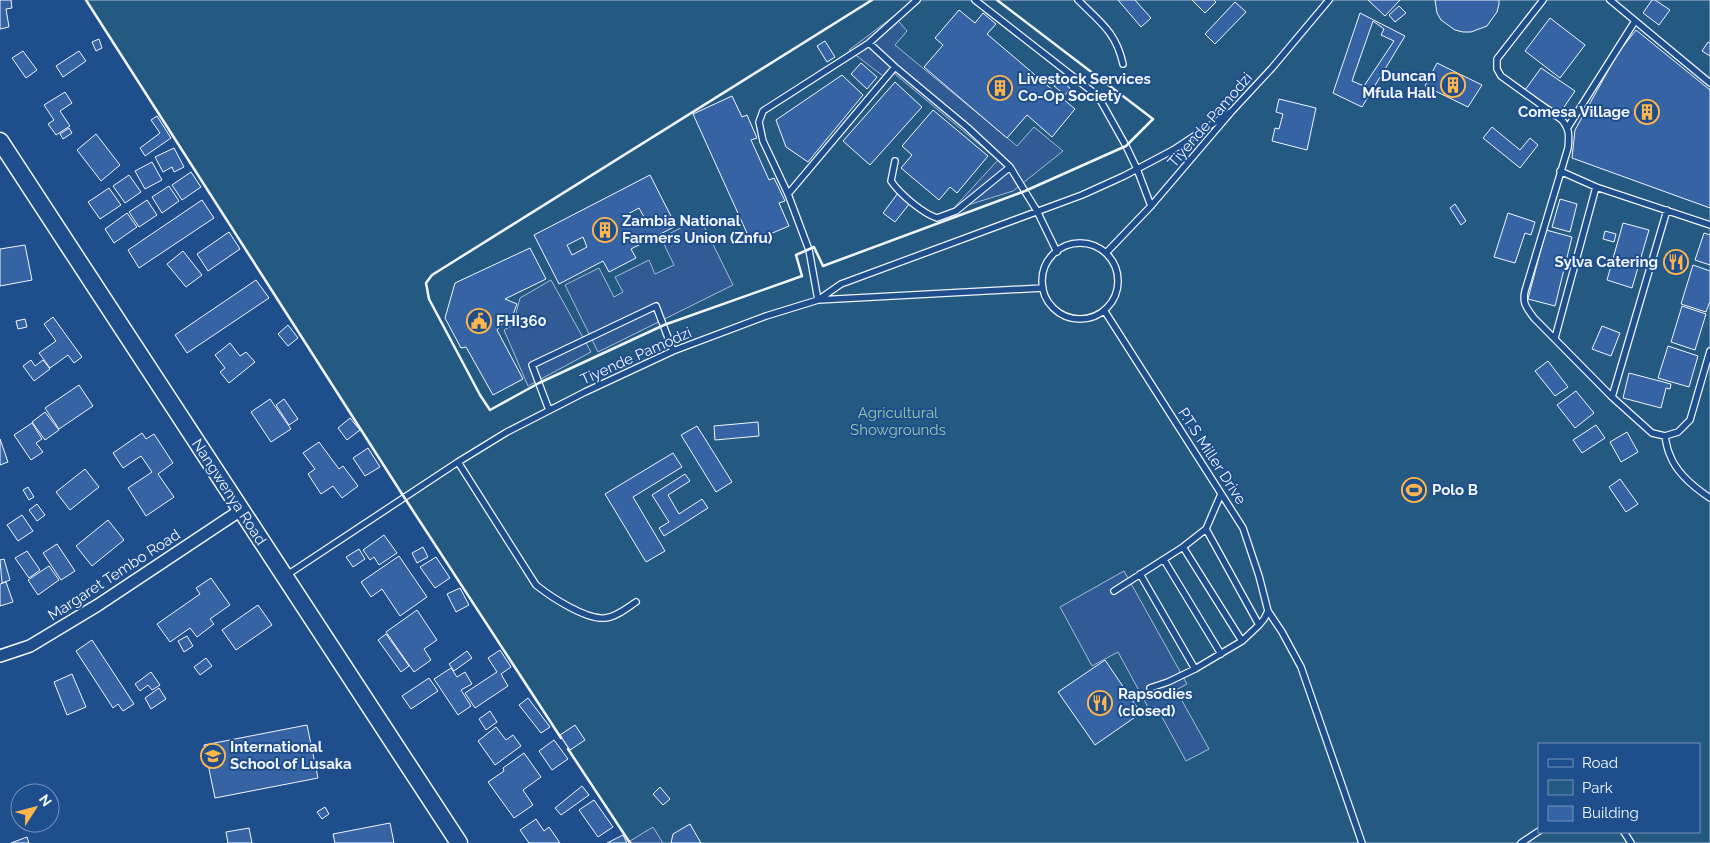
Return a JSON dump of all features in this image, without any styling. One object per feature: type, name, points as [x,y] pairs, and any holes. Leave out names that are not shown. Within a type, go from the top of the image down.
[{"type":"main road","name":"Nangwenya Road","points":[[0,141],[459,843]]},
{"type":"street","name":"Margaret Tembo Road","points":[[0,656],[30,646],[98,605],[241,510]]},
{"type":"lane","points":[[918,0],[869,42],[763,111],[759,122],[763,141],[788,194],[809,250],[818,300],[841,284],[1037,210],[1082,195],[1173,150],[1232,111]]},
{"type":"lane","points":[[975,0],[1098,96],[1137,169],[1151,206]]},
{"type":"lane","points":[[1078,0],[1112,33],[1123,64]]},
{"type":"lane","name":"Tiyende Pamodzi","points":[[1106,253],[1151,206],[1329,0]]},
{"type":"lane","points":[[1543,0],[1497,59],[1497,70],[1501,76],[1562,120],[1568,127],[1569,135],[1568,148],[1523,299],[1534,318],[1612,397],[1652,433],[1665,436],[1678,432],[1690,420],[1710,351]]},
{"type":"lane","points":[[1610,0],[1710,83]]},
{"type":"lane","points":[[1568,127],[1635,21]]},
{"type":"lane","points":[[869,42],[894,67],[1010,167],[1037,210],[1057,252]]},
{"type":"lane","points":[[788,194],[894,67]]},
{"type":"lane","points":[[895,161],[891,181],[897,189],[924,211],[937,218],[956,211],[1010,167]]},
{"type":"lane","points":[[1560,171],[1596,187],[1710,225]]},
{"type":"lane","points":[[1555,338],[1596,187]]},
{"type":"lane","points":[[1612,397],[1667,210]]},
{"type":"lane","points":[[1081,244],[1091,245],[1106,253],[1115,266],[1118,281],[1114,298],[1104,310],[1097,315],[1082,319],[1067,317],[1049,302],[1043,288],[1043,272],[1051,257],[1057,252],[1064,247],[1081,244]]},
{"type":"lane","name":"Tiyende Pamodzi","points":[[285,576],[458,462],[549,410],[673,351],[766,316],[818,300],[1043,288]]},
{"type":"lane","points":[[549,410],[532,365],[550,356],[656,306],[673,351]]},
{"type":"lane","name":"P.T.S Miller Drive","points":[[1104,310],[1243,528],[1268,611],[1301,667],[1362,843]]},
{"type":"lane","points":[[1665,436],[1670,455],[1679,470],[1710,498]]},
{"type":"lane","points":[[458,462],[536,585],[551,597],[574,609],[596,617],[605,618],[614,616],[636,602]]},
{"type":"lane","points":[[1114,590],[1164,560],[1206,529],[1222,494]]},
{"type":"lane","points":[[1206,529],[1259,625]]},
{"type":"lane","points":[[1183,547],[1242,641]]},
{"type":"lane","points":[[1164,560],[1221,654]]},
{"type":"lane","points":[[1140,574],[1195,669]]},
{"type":"lane","points":[[1150,688],[1195,669],[1242,641],[1259,625],[1268,611]]},
{"type":"lane","points":[[1521,843],[1538,832]]},
{"type":"green space","name":"Agricultural Showgrounds","points":[[86,0],[1710,0],[1710,843],[630,843],[404,497]]},
{"type":"shaded area","points":[[894,16],[907,31],[895,45],[1017,146],[1034,127],[1063,151],[1013,191],[952,210],[998,160],[889,69],[883,76],[849,50]]},
{"type":"shaded area","points":[[700,218],[733,285],[598,352],[565,285],[599,268],[614,297],[623,292],[615,277],[649,260],[655,274],[674,265],[661,238]]},
{"type":"shaded area","points":[[551,280],[591,352],[528,386],[504,330],[513,325],[520,298]]},
{"type":"shaded area","points":[[1124,571],[1187,684],[1176,690],[1209,749],[1186,761],[1156,706],[1149,709],[1118,652],[1092,666],[1060,607]]},
{"type":"shaded area","points":[[653,827],[663,843],[632,843],[630,841]]},
{"type":"building","points":[[0,0],[11,0],[12,8],[6,9],[9,27],[0,29]]},
{"type":"building","points":[[1118,0],[1135,0],[1151,18],[1141,27]]},
{"type":"building","points":[[1192,0],[1214,0],[1216,2],[1205,13]]},
{"type":"building","points":[[1368,0],[1400,0],[1385,16]]},
{"type":"building","points":[[1435,0],[1499,0],[1499,4],[1497,12],[1487,26],[1471,32],[1463,32],[1455,30],[1441,20],[1437,13]]},
{"type":"building","points":[[1652,0],[1670,10],[1659,25],[1643,13]]},
{"type":"building","points":[[1235,2],[1246,12],[1215,44],[1205,34]]},
{"type":"building","points":[[1399,6],[1406,13],[1395,22],[1389,15]]},
{"type":"building","name":"Livestock Services Co-Op Society","points":[[959,10],[975,23],[983,13],[996,24],[987,34],[1075,109],[1052,137],[1027,115],[1007,138],[924,67],[943,45],[935,38]]},
{"type":"building","points":[[1360,13],[1405,36],[1362,107],[1333,93]],"holes":[[[1373,21],[1384,29],[1381,35],[1394,41],[1364,86],[1352,81]]]},
{"type":"building","points":[[1550,18],[1585,45],[1560,78],[1525,51]]},
{"type":"building","name":"Comesa Village","points":[[1636,30],[1710,90],[1710,208],[1572,158],[1575,130],[1618,53]]},
{"type":"building","points":[[99,39],[102,48],[96,51],[92,42]]},
{"type":"building","points":[[825,41],[835,57],[827,62],[817,46]]},
{"type":"building","points":[[1708,42],[1710,43],[1710,56],[1702,51]]},
{"type":"building","points":[[23,51],[37,70],[26,78],[12,58]]},
{"type":"building","points":[[79,51],[86,61],[63,77],[56,66]]},
{"type":"building","points":[[861,63],[877,77],[867,89],[851,74]]},
{"type":"building","name":"Duncan Mfula Hall","points":[[1437,63],[1482,85],[1468,107],[1425,86]]},
{"type":"building","points":[[1541,68],[1575,91],[1560,113],[1525,90]]},
{"type":"building","points":[[842,75],[863,95],[808,162],[786,147],[776,120]]},
{"type":"building","points":[[1059,80],[1070,88],[1065,95],[1054,86]]},
{"type":"building","points":[[895,82],[922,107],[870,165],[843,141]]},
{"type":"building","points":[[65,92],[72,103],[60,111],[70,126],[56,135],[48,124],[54,120],[44,105]]},
{"type":"building","points":[[732,96],[742,117],[747,115],[757,138],[751,140],[769,180],[774,178],[785,201],[779,203],[789,226],[751,242],[693,114]]},
{"type":"building","points":[[1279,99],[1316,108],[1307,150],[1272,141],[1275,128],[1279,129],[1283,114],[1276,112]]},
{"type":"building","points":[[933,110],[988,156],[957,193],[950,187],[939,200],[901,168],[912,155],[902,146]]},
{"type":"building","points":[[157,116],[171,138],[145,156],[140,148],[160,133],[151,120]]},
{"type":"building","points":[[1492,127],[1520,150],[1530,138],[1538,145],[1520,168],[1483,138]]},
{"type":"building","points":[[69,128],[72,133],[63,139],[60,134]]},
{"type":"building","points":[[96,134],[120,165],[101,181],[77,150]]},
{"type":"building","points":[[174,148],[184,167],[174,172],[172,167],[163,172],[155,157]]},
{"type":"building","points":[[152,162],[162,180],[145,189],[135,171]]},
{"type":"building","points":[[191,172],[201,187],[182,200],[172,185]]},
{"type":"building","points":[[129,175],[141,192],[125,203],[113,186]]},
{"type":"building","name":"Zambia National Farmers Union (Znfu)","points":[[650,175],[676,226],[631,249],[636,258],[609,272],[603,261],[559,284],[534,235]],"holes":[[[639,208],[644,217],[629,225],[624,216]],[[583,237],[587,247],[572,255],[567,245]]]},
{"type":"building","points":[[169,186],[179,201],[162,213],[152,197]]},
{"type":"building","points":[[109,188],[121,205],[100,219],[88,202]]},
{"type":"building","points":[[898,193],[910,203],[895,222],[883,213]]},
{"type":"building","points":[[1560,199],[1577,204],[1570,232],[1552,227]]},
{"type":"building","points":[[147,200],[157,215],[139,227],[129,212]]},
{"type":"building","points":[[202,200],[214,218],[139,268],[128,250]]},
{"type":"building","points":[[1455,204],[1466,221],[1461,225],[1450,208]]},
{"type":"building","points":[[127,213],[137,227],[114,243],[105,229]]},
{"type":"building","points":[[1508,213],[1535,222],[1531,235],[1525,233],[1515,263],[1494,257]]},
{"type":"building","points":[[1623,223],[1649,230],[1632,288],[1607,280]]},
{"type":"building","points":[[1546,230],[1572,237],[1555,306],[1528,299]]},
{"type":"building","points":[[1605,231],[1616,234],[1614,242],[1603,239]]},
{"type":"building","points":[[229,232],[240,249],[208,271],[197,254]]},
{"type":"building","points":[[1704,233],[1710,235],[1710,265],[1695,260]]},
{"type":"building","points":[[25,245],[32,280],[0,286],[0,249]]},
{"type":"building","name":"FHI360","points":[[530,248],[546,279],[505,299],[517,304],[509,325],[503,323],[497,330],[523,379],[493,395],[466,347],[461,348],[445,318],[455,283]]},
{"type":"building","points":[[183,251],[202,275],[186,287],[167,264]]},
{"type":"building","points":[[1693,265],[1710,271],[1710,301],[1706,312],[1681,304]]},
{"type":"building","points":[[256,280],[269,298],[187,353],[175,335]]},
{"type":"building","points":[[1682,306],[1706,314],[1695,350],[1671,342]]},
{"type":"building","points":[[53,317],[82,357],[74,363],[68,355],[50,368],[39,353],[56,341],[44,324]]},
{"type":"building","points":[[25,319],[27,327],[18,329],[16,321]]},
{"type":"building","points":[[288,325],[298,338],[288,346],[278,334]]},
{"type":"building","points":[[1602,326],[1620,333],[1611,356],[1592,349]]},
{"type":"building","points":[[230,343],[240,356],[246,352],[255,362],[229,383],[220,372],[225,368],[215,355]]},
{"type":"building","points":[[1668,346],[1698,356],[1689,387],[1658,378]]},
{"type":"building","points":[[31,360],[35,366],[43,360],[50,369],[34,381],[23,366]]},
{"type":"building","points":[[1548,361],[1568,387],[1555,396],[1535,371]]},
{"type":"building","points":[[1629,373],[1671,384],[1670,389],[1666,388],[1661,408],[1623,398]]},
{"type":"building","points":[[79,385],[93,406],[59,429],[45,408]]},
{"type":"building","points":[[1576,391],[1594,413],[1575,428],[1557,405]]},
{"type":"building","points":[[270,399],[291,429],[271,442],[251,412]]},
{"type":"building","points":[[284,399],[298,419],[289,425],[276,405]]},
{"type":"building","points":[[45,412],[59,430],[45,440],[32,422]]},
{"type":"building","points":[[350,418],[360,430],[347,440],[338,428]]},
{"type":"building","points":[[758,422],[759,436],[715,440],[714,426]]},
{"type":"building","points":[[32,423],[42,439],[36,443],[43,452],[31,460],[14,435]]},
{"type":"building","points":[[1596,425],[1605,438],[1582,453],[1573,440]]},
{"type":"building","points":[[697,426],[732,482],[716,492],[681,435]]},
{"type":"building","points":[[1627,432],[1638,452],[1621,462],[1610,442]]},
{"type":"building","points":[[142,433],[146,439],[154,434],[173,463],[158,474],[174,497],[146,516],[128,488],[152,472],[141,456],[123,468],[113,453]]},
{"type":"building","points":[[0,439],[8,462],[0,465]]},
{"type":"building","points":[[319,442],[339,469],[343,466],[358,486],[342,498],[333,486],[321,494],[308,474],[315,469],[303,453]]},
{"type":"building","points":[[368,448],[380,467],[365,476],[353,458]]},
{"type":"building","points":[[673,453],[682,467],[633,497],[665,551],[646,562],[605,494]]},
{"type":"building","points":[[85,469],[99,487],[70,510],[56,492]]},
{"type":"building","points":[[685,474],[690,481],[668,495],[679,514],[702,499],[708,508],[664,536],[659,528],[669,522],[652,495]]},
{"type":"building","points":[[1620,479],[1638,504],[1626,512],[1609,487]]},
{"type":"building","points":[[28,487],[34,497],[29,500],[23,490]]},
{"type":"building","points":[[37,504],[45,515],[37,521],[29,510]]},
{"type":"building","points":[[22,515],[33,531],[18,541],[7,525]]},
{"type":"building","points":[[108,520],[124,540],[92,566],[76,546]]},
{"type":"building","points":[[384,535],[397,553],[379,565],[374,557],[370,560],[363,550]]},
{"type":"building","points":[[57,544],[75,571],[61,580],[43,553]]},
{"type":"building","points":[[423,547],[428,557],[417,563],[412,553]]},
{"type":"building","points":[[359,549],[365,559],[353,567],[346,557]]},
{"type":"building","points":[[27,551],[40,570],[29,578],[15,558]]},
{"type":"building","points":[[399,556],[427,597],[400,616],[382,589],[371,597],[361,582]]},
{"type":"building","points":[[436,557],[450,578],[435,588],[420,567]]},
{"type":"building","points":[[4,559],[10,580],[2,583],[0,560]]},
{"type":"building","points":[[49,566],[59,580],[38,595],[28,580]]},
{"type":"building","points":[[211,578],[230,605],[210,619],[214,624],[197,637],[190,628],[170,642],[157,624],[200,594],[196,588]]},
{"type":"building","points":[[6,582],[13,602],[0,606],[0,584]]},
{"type":"building","points":[[460,588],[469,605],[456,612],[447,594]]},
{"type":"building","points":[[258,605],[272,625],[236,650],[222,630]]},
{"type":"building","points":[[417,610],[437,640],[424,649],[431,660],[414,672],[386,632]]},
{"type":"building","points":[[386,634],[409,666],[401,672],[378,640]]},
{"type":"building","points":[[187,636],[193,646],[184,652],[178,641]]},
{"type":"building","points":[[92,640],[134,704],[123,711],[118,704],[113,708],[76,651]]},
{"type":"building","points":[[500,650],[511,667],[501,674],[508,686],[475,708],[465,693],[497,672],[488,658]]},
{"type":"building","points":[[467,651],[472,658],[454,671],[449,664]]},
{"type":"building","points":[[206,658],[212,666],[200,675],[194,667]]},
{"type":"building","name":"Rapsodies (closed)","points":[[1105,660],[1141,713],[1095,745],[1058,692]]},
{"type":"building","points":[[451,668],[457,677],[465,672],[472,684],[461,690],[471,706],[458,715],[434,679]]},
{"type":"building","points":[[151,672],[160,685],[152,690],[148,685],[140,691],[135,684]]},
{"type":"building","points":[[72,674],[86,707],[67,715],[54,682]]},
{"type":"building","points":[[429,678],[438,691],[411,709],[402,696]]},
{"type":"building","points":[[159,688],[166,699],[151,709],[145,698]]},
{"type":"building","points":[[528,698],[550,727],[541,733],[519,705]]},
{"type":"building","points":[[490,711],[497,722],[486,730],[479,719]]},
{"type":"building","points":[[307,725],[318,778],[215,798],[204,745]]},
{"type":"building","points":[[575,725],[585,740],[570,750],[560,735]]},
{"type":"building","points":[[496,727],[506,740],[513,735],[521,746],[495,765],[478,741]]},
{"type":"building","points":[[554,740],[568,759],[552,770],[539,751]]},
{"type":"building","points":[[524,753],[541,777],[523,790],[533,805],[514,818],[488,782]]},
{"type":"building","points":[[582,786],[589,795],[561,815],[555,808]]},
{"type":"building","points":[[660,787],[670,799],[663,805],[653,794]]},
{"type":"building","points":[[594,800],[613,827],[598,837],[579,810]]},
{"type":"building","points":[[325,807],[329,814],[322,819],[317,812]]},
{"type":"building","points":[[536,819],[544,831],[549,827],[560,843],[529,843],[520,830]]},
{"type":"building","points":[[390,823],[394,843],[335,843],[333,834]]},
{"type":"building","points":[[690,824],[701,843],[671,843],[673,834]]},
{"type":"building","points":[[249,828],[252,843],[228,843],[226,832]]},
{"type":"building","points":[[623,835],[627,843],[607,843]]},
{"type":"building","points":[[27,837],[29,843],[11,843]]},
{"type":"wall","points":[[86,0],[404,497],[561,738]]},
{"type":"wall","points":[[872,0],[432,275],[426,283],[429,299],[480,395],[490,410],[539,383],[664,325],[802,276],[796,255],[814,247],[823,266],[1025,191],[1126,146],[1153,119],[997,0]]},
{"type":"wall","points":[[568,749],[630,843]]},
{"type":"place","name":"Duncan Mfula Hall","points":[[1453,85]]},
{"type":"place","name":"Livestock Services Co-Op Society","points":[[1000,88]]},
{"type":"place","name":"Comesa Village","points":[[1647,112]]},
{"type":"place","name":"Zambia National Farmers Union (Znfu)","points":[[605,230]]},
{"type":"place","name":"Sylva Catering","points":[[1676,262]]},
{"type":"place","name":"FHI360","points":[[479,321]]},
{"type":"place","name":"Polo B","points":[[1414,490]]},
{"type":"place","name":"Rapsodies (closed)","points":[[1100,703]]},
{"type":"place","name":"International School of Lusaka","points":[[213,756]]}]
